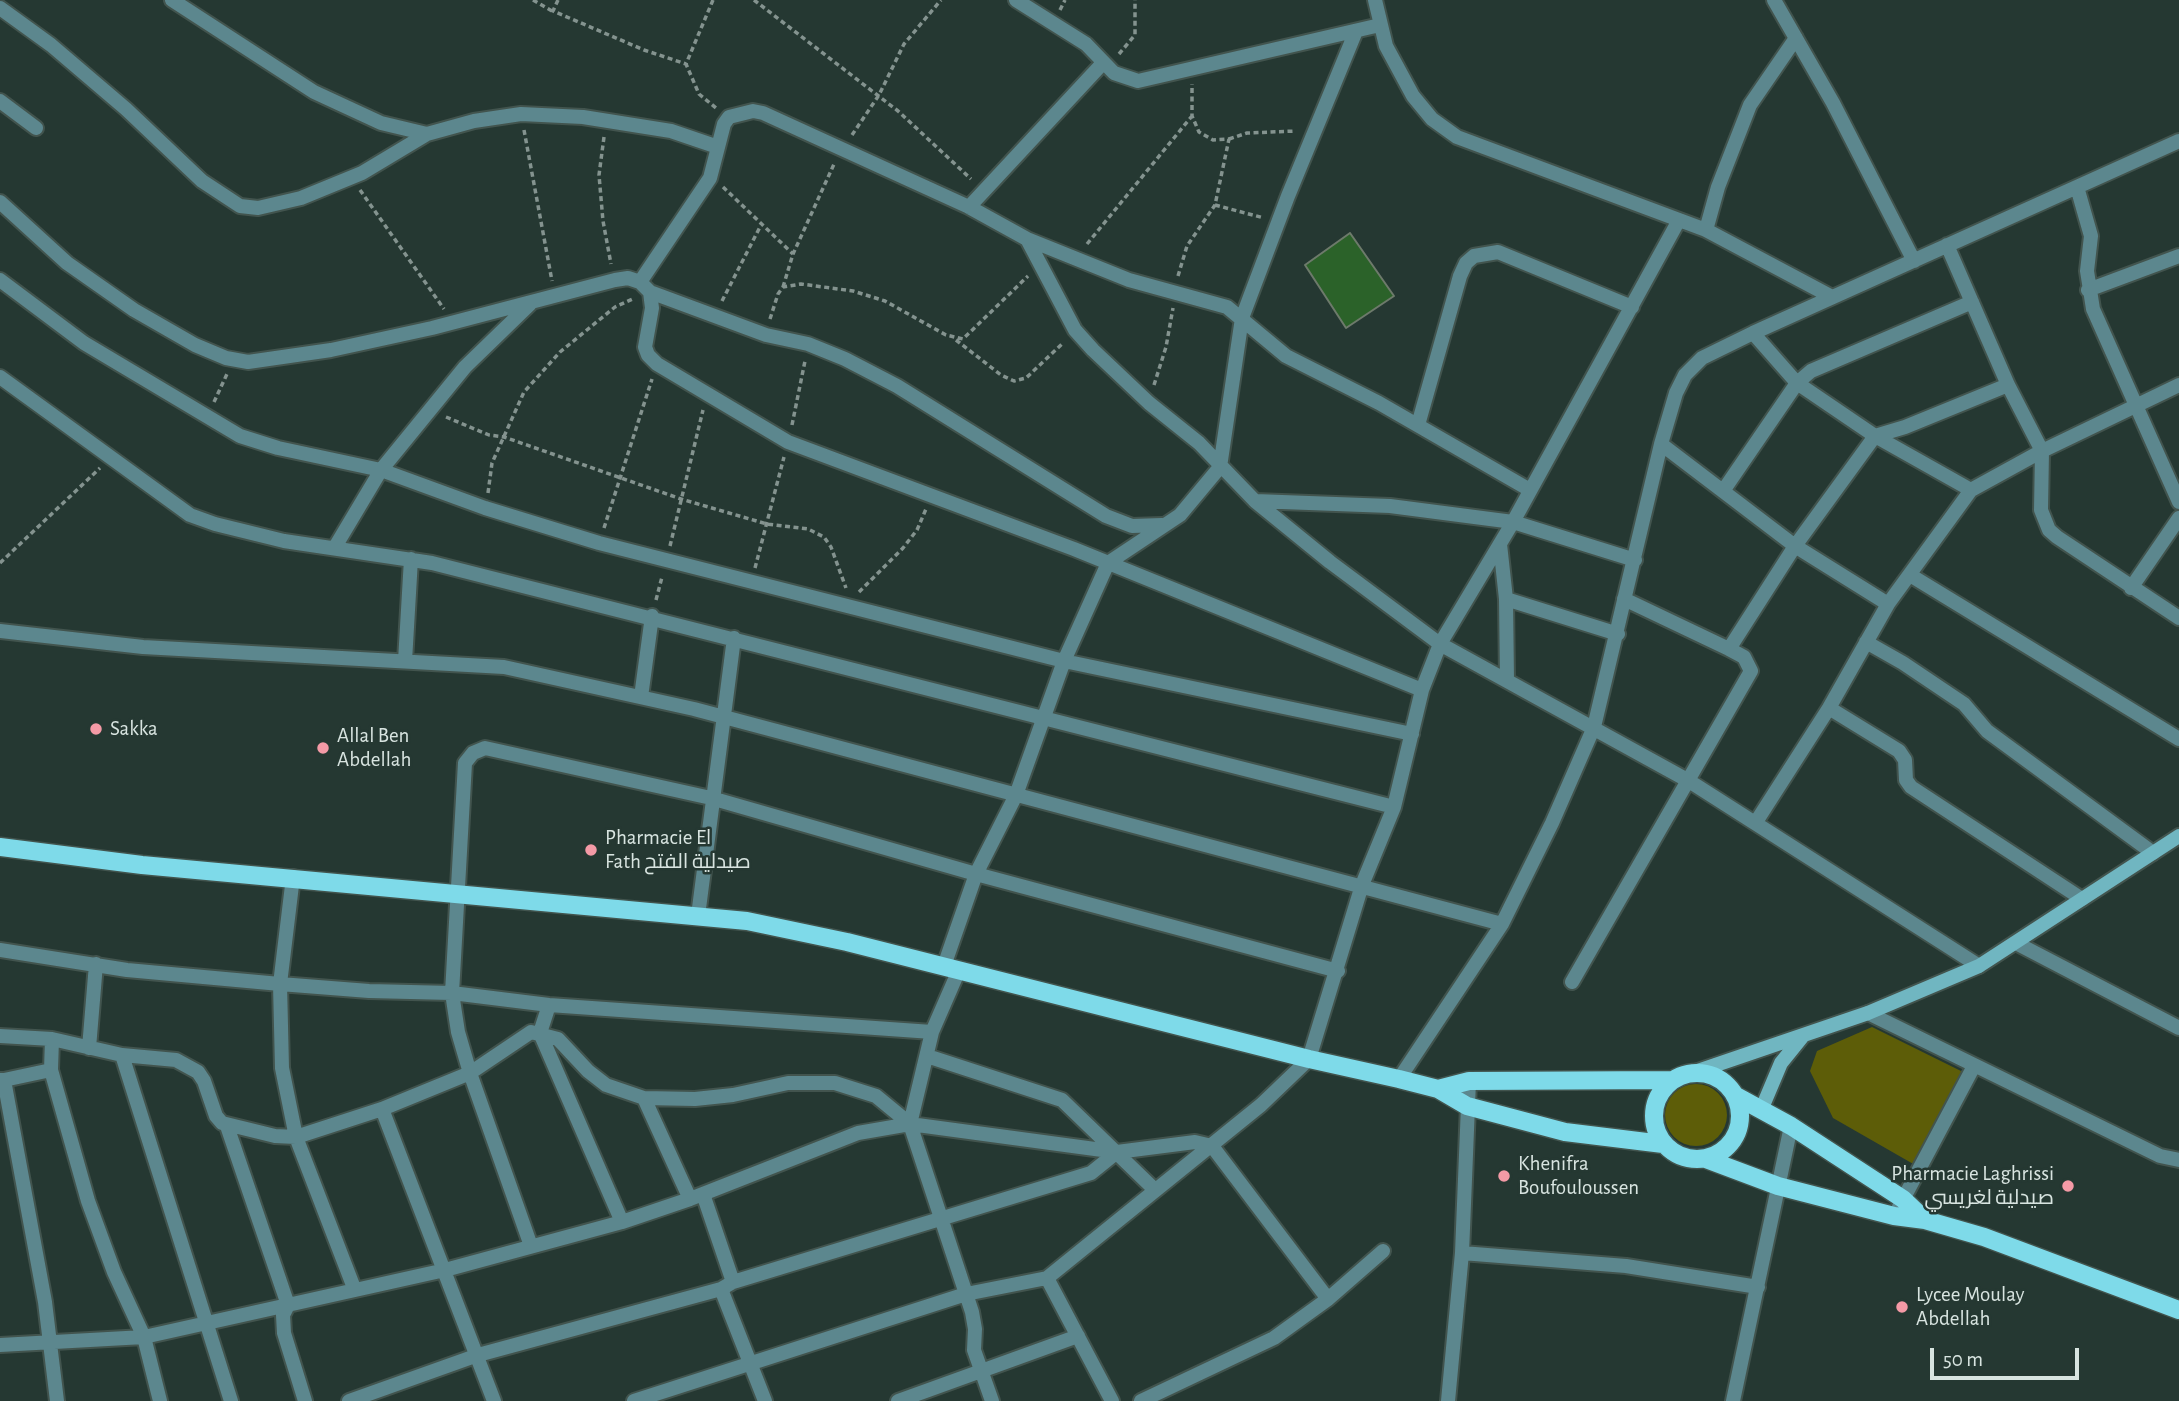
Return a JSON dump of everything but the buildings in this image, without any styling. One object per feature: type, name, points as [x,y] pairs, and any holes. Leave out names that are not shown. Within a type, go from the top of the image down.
[{"type":"main road","points":[[0,847],[142,865],[747,920],[1438,1089],[1467,1106],[1565,1132],[1663,1144]]},
{"type":"main road","points":[[1438,1089],[1469,1081],[1672,1080],[1695,1072],[1712,1074],[1726,1083],[1736,1096],[1740,1109],[1736,1135],[1729,1146],[1706,1159]]},
{"type":"main road","points":[[1672,1080],[1663,1088],[1653,1110],[1657,1134],[1663,1144],[1683,1157],[1706,1159],[1779,1186],[1894,1216],[1925,1220],[1984,1237],[2179,1310]]},
{"type":"main road","points":[[1736,1096],[1762,1108],[1903,1199],[1925,1220]]},
{"type":"street","points":[[173,0],[326,97],[381,123],[427,134]]},
{"type":"street","points":[[1016,0],[1086,44],[1102,64],[1123,78],[1138,81],[1380,25]]},
{"type":"street","points":[[1375,0],[1386,46],[1413,96],[1432,119],[1457,137],[1706,230],[1832,297]]},
{"type":"street","points":[[1773,0],[1833,103],[1914,261]]},
{"type":"street","points":[[0,8],[51,45],[126,109],[202,181],[240,206],[258,208],[302,198],[352,177],[402,151],[427,134],[474,121],[521,114],[607,121],[671,131],[718,148]]},
{"type":"street","points":[[910,1124],[932,1031],[952,968],[976,874],[1016,795],[1064,660],[1108,563],[1194,502],[1220,467],[1242,318],[1356,31]]},
{"type":"street","points":[[1706,230],[1718,187],[1750,105],[1796,38]]},
{"type":"street","points":[[970,207],[1102,64]]},
{"type":"street","points":[[0,101],[36,128]]},
{"type":"street","points":[[1422,690],[1108,563],[788,442],[657,364],[645,347],[651,321],[645,287],[710,177],[729,117],[753,111],[763,113],[970,207],[1027,239],[1129,280],[1227,307],[1286,356],[1418,425],[1530,490]]},
{"type":"street","points":[[1399,1079],[1502,924],[1552,823],[1594,727],[1661,444],[1676,393],[1685,375],[1702,358],[1753,333],[2179,141]]},
{"type":"street","points":[[2077,187],[2091,236],[2088,289],[2093,309],[2179,502]]},
{"type":"street","points":[[0,202],[67,263],[134,310],[195,345],[233,359],[281,359],[454,322],[628,278],[716,317],[766,335],[808,344],[897,386],[1105,516],[1132,526],[1151,528],[1166,523]]},
{"type":"street","points":[[634,1401],[966,1294],[1047,1278],[1154,1189],[1212,1146],[1261,1105],[1309,1059],[1338,971],[1362,885],[1394,807],[1422,690],[1440,644],[1513,522],[1679,220]]},
{"type":"street","points":[[1027,239],[1076,330],[1149,403],[1199,443],[1255,501],[1440,644],[1689,780],[1979,966]]},
{"type":"street","points":[[1947,245],[2008,385],[2042,452],[2041,510],[2049,530],[2179,618]]},
{"type":"street","points":[[1418,425],[1460,276],[1466,263],[1474,256],[1498,251],[1632,307]]},
{"type":"street","points":[[2088,289],[2179,256]]},
{"type":"street","points":[[0,280],[84,343],[240,436],[278,448],[381,470],[485,508],[599,543],[1064,660],[1412,734]]},
{"type":"street","points":[[1723,491],[1797,383],[1811,371],[1972,302]]},
{"type":"street","points":[[335,547],[381,470],[465,367],[531,304]]},
{"type":"street","points":[[1753,333],[1797,383],[1875,436],[1971,490]]},
{"type":"street","points":[[0,377],[190,515],[265,537],[411,559],[652,616],[1394,807]]},
{"type":"street","points":[[1729,649],[1795,547],[1875,436],[1905,427],[2008,385]]},
{"type":"street","points":[[1756,822],[1829,708],[1888,604],[1971,490],[2136,404],[2179,385]]},
{"type":"street","points":[[1661,444],[1795,547],[1888,604]]},
{"type":"street","points":[[1255,501],[1390,506],[1513,522],[1635,560]]},
{"type":"street","points":[[2132,588],[2179,518]]},
{"type":"street","points":[[1500,544],[1506,598],[1507,680]]},
{"type":"street","points":[[405,661],[411,559]]},
{"type":"street","points":[[1910,575],[2179,739]]},
{"type":"street","points":[[1506,598],[1618,634]]},
{"type":"street","points":[[1572,982],[1751,671],[1744,657],[1624,599]]},
{"type":"street","points":[[641,697],[652,616]]},
{"type":"street","points":[[0,631],[143,647],[504,667],[724,717],[1502,924]]},
{"type":"street","points":[[698,916],[711,798],[734,638]]},
{"type":"street","points":[[1866,642],[1964,704],[1987,732],[2153,853]]},
{"type":"street","points":[[1829,708],[1899,751],[1905,760],[1906,779],[1912,787],[2082,899]]},
{"type":"street","points":[[531,1246],[470,1073],[458,1032],[452,993],[464,763],[473,753],[485,748],[711,798],[976,874],[1338,971]]},
{"type":"street","points":[[1695,1072],[1868,1013],[1979,966],[2179,836]]},
{"type":"street","points":[[293,877],[280,984],[282,1068],[296,1137],[354,1288]]},
{"type":"street","points":[[2016,943],[2179,1027]]},
{"type":"street","points":[[0,950],[127,970],[280,984],[452,993],[549,1005],[932,1031]]},
{"type":"street","points":[[89,1048],[96,964]]},
{"type":"street","points":[[549,1005],[540,1032],[622,1222]]},
{"type":"street","points":[[1868,1013],[2160,1156],[2179,1160]]},
{"type":"street","points":[[227,1126],[296,1137],[382,1109],[470,1073],[531,1032],[549,1034],[566,1044],[588,1071],[607,1085],[644,1098],[695,1099],[733,1095],[788,1083],[835,1083],[876,1096],[910,1124],[966,1294],[975,1329],[974,1350],[980,1374],[992,1401]]},
{"type":"street","points":[[0,1036],[52,1039],[122,1055],[176,1060],[192,1066],[204,1081],[216,1116],[227,1126],[288,1305],[283,1315],[284,1333],[305,1401]]},
{"type":"street","points":[[1762,1108],[1781,1063],[1802,1036]]},
{"type":"street","points":[[52,1039],[51,1070],[88,1201],[114,1272],[144,1337],[160,1401]]},
{"type":"street","points":[[122,1055],[231,1401]]},
{"type":"street","points":[[927,1056],[1062,1100],[1154,1189]]},
{"type":"street","points":[[1894,1216],[1974,1066]]},
{"type":"street","points":[[51,1070],[2,1080],[45,1303],[57,1401]]},
{"type":"street","points":[[1448,1401],[1462,1253],[1469,1081]]},
{"type":"street","points":[[644,1098],[697,1197],[765,1401]]},
{"type":"street","points":[[382,1109],[494,1401]]},
{"type":"street","points":[[0,1345],[144,1337],[207,1325],[354,1288],[445,1270],[622,1222],[697,1197],[858,1133],[910,1124],[1116,1152],[1195,1142],[1212,1146],[1328,1299]]},
{"type":"street","points":[[1733,1401],[1791,1126]]},
{"type":"street","points":[[349,1401],[478,1355],[727,1285],[1091,1173],[1116,1152]]},
{"type":"street","points":[[1141,1401],[1274,1338],[1328,1299],[1383,1251]]},
{"type":"street","points":[[1462,1253],[1626,1266],[1758,1287]]},
{"type":"street","points":[[1047,1278],[1112,1401]]},
{"type":"street","points":[[898,1401],[980,1374],[1078,1336]]},
{"type":"path","points":[[533,0],[644,50],[686,64]]},
{"type":"path","points":[[553,11],[558,0]]},
{"type":"path","points":[[713,0],[686,64],[699,94],[729,117]]},
{"type":"path","points":[[754,0],[878,95],[983,191]]},
{"type":"path","points":[[766,335],[793,254],[842,149],[878,95],[904,44],[941,0]]},
{"type":"path","points":[[1102,64],[1125,51],[1135,35],[1135,0]]},
{"type":"path","points":[[1192,68],[1192,116],[1199,132],[1213,140],[1229,139],[1247,133],[1315,131]]},
{"type":"path","points":[[521,114],[555,297]]},
{"type":"path","points":[[1075,258],[1192,116]]},
{"type":"path","points":[[607,121],[599,175],[603,221],[615,280]]},
{"type":"path","points":[[1149,403],[1166,347],[1180,265],[1187,246],[1215,205],[1229,139]]},
{"type":"path","points":[[352,177],[454,322]]},
{"type":"path","points":[[710,177],[793,254]]},
{"type":"path","points":[[1215,205],[1278,222]]},
{"type":"path","points":[[716,317],[761,225]]},
{"type":"path","points":[[954,339],[963,339],[972,332],[1040,263]]},
{"type":"path","points":[[783,287],[801,284],[853,291],[885,301],[954,339],[1014,382],[1035,371],[1076,330]]},
{"type":"path","points":[[485,508],[492,463],[524,393],[559,352],[615,307],[645,287]]},
{"type":"path","points":[[752,580],[788,442],[808,344]]},
{"type":"path","points":[[206,418],[233,359]]},
{"type":"path","points":[[599,543],[618,477],[657,364]]},
{"type":"path","points":[[652,616],[707,395]]},
{"type":"path","points":[[431,410],[489,435],[504,437],[681,499],[767,524],[807,529],[824,537],[839,565],[846,592],[856,593],[863,590],[903,548],[917,530],[930,496]]},
{"type":"path","points":[[0,563],[110,458]]},
{"type":"shaded area","points":[[1872,1027],[1963,1072],[1915,1165],[1833,1118],[1810,1071],[1817,1051]]},
{"type":"shaded area","points":[[1696,1084],[1708,1086],[1718,1093],[1725,1103],[1725,1127],[1718,1137],[1708,1144],[1696,1146],[1684,1144],[1674,1137],[1667,1127],[1665,1115],[1667,1103],[1674,1093],[1684,1086]]},
{"type":"place","name":"Sakka","points":[[96,729]]},
{"type":"place","name":"Allal Ben Abdellah","points":[[323,748]]},
{"type":"place","name":"Pharmacie El Fath صيدلية الفتح","points":[[591,850]]},
{"type":"place","name":"Khenifra Boufouloussen","points":[[1504,1176]]},
{"type":"place","name":"Pharmacie Laghrissi صيدلية لغريسي","points":[[2068,1186]]},
{"type":"place","name":"Lycee Moulay Abdellah","points":[[1902,1307]]}]
